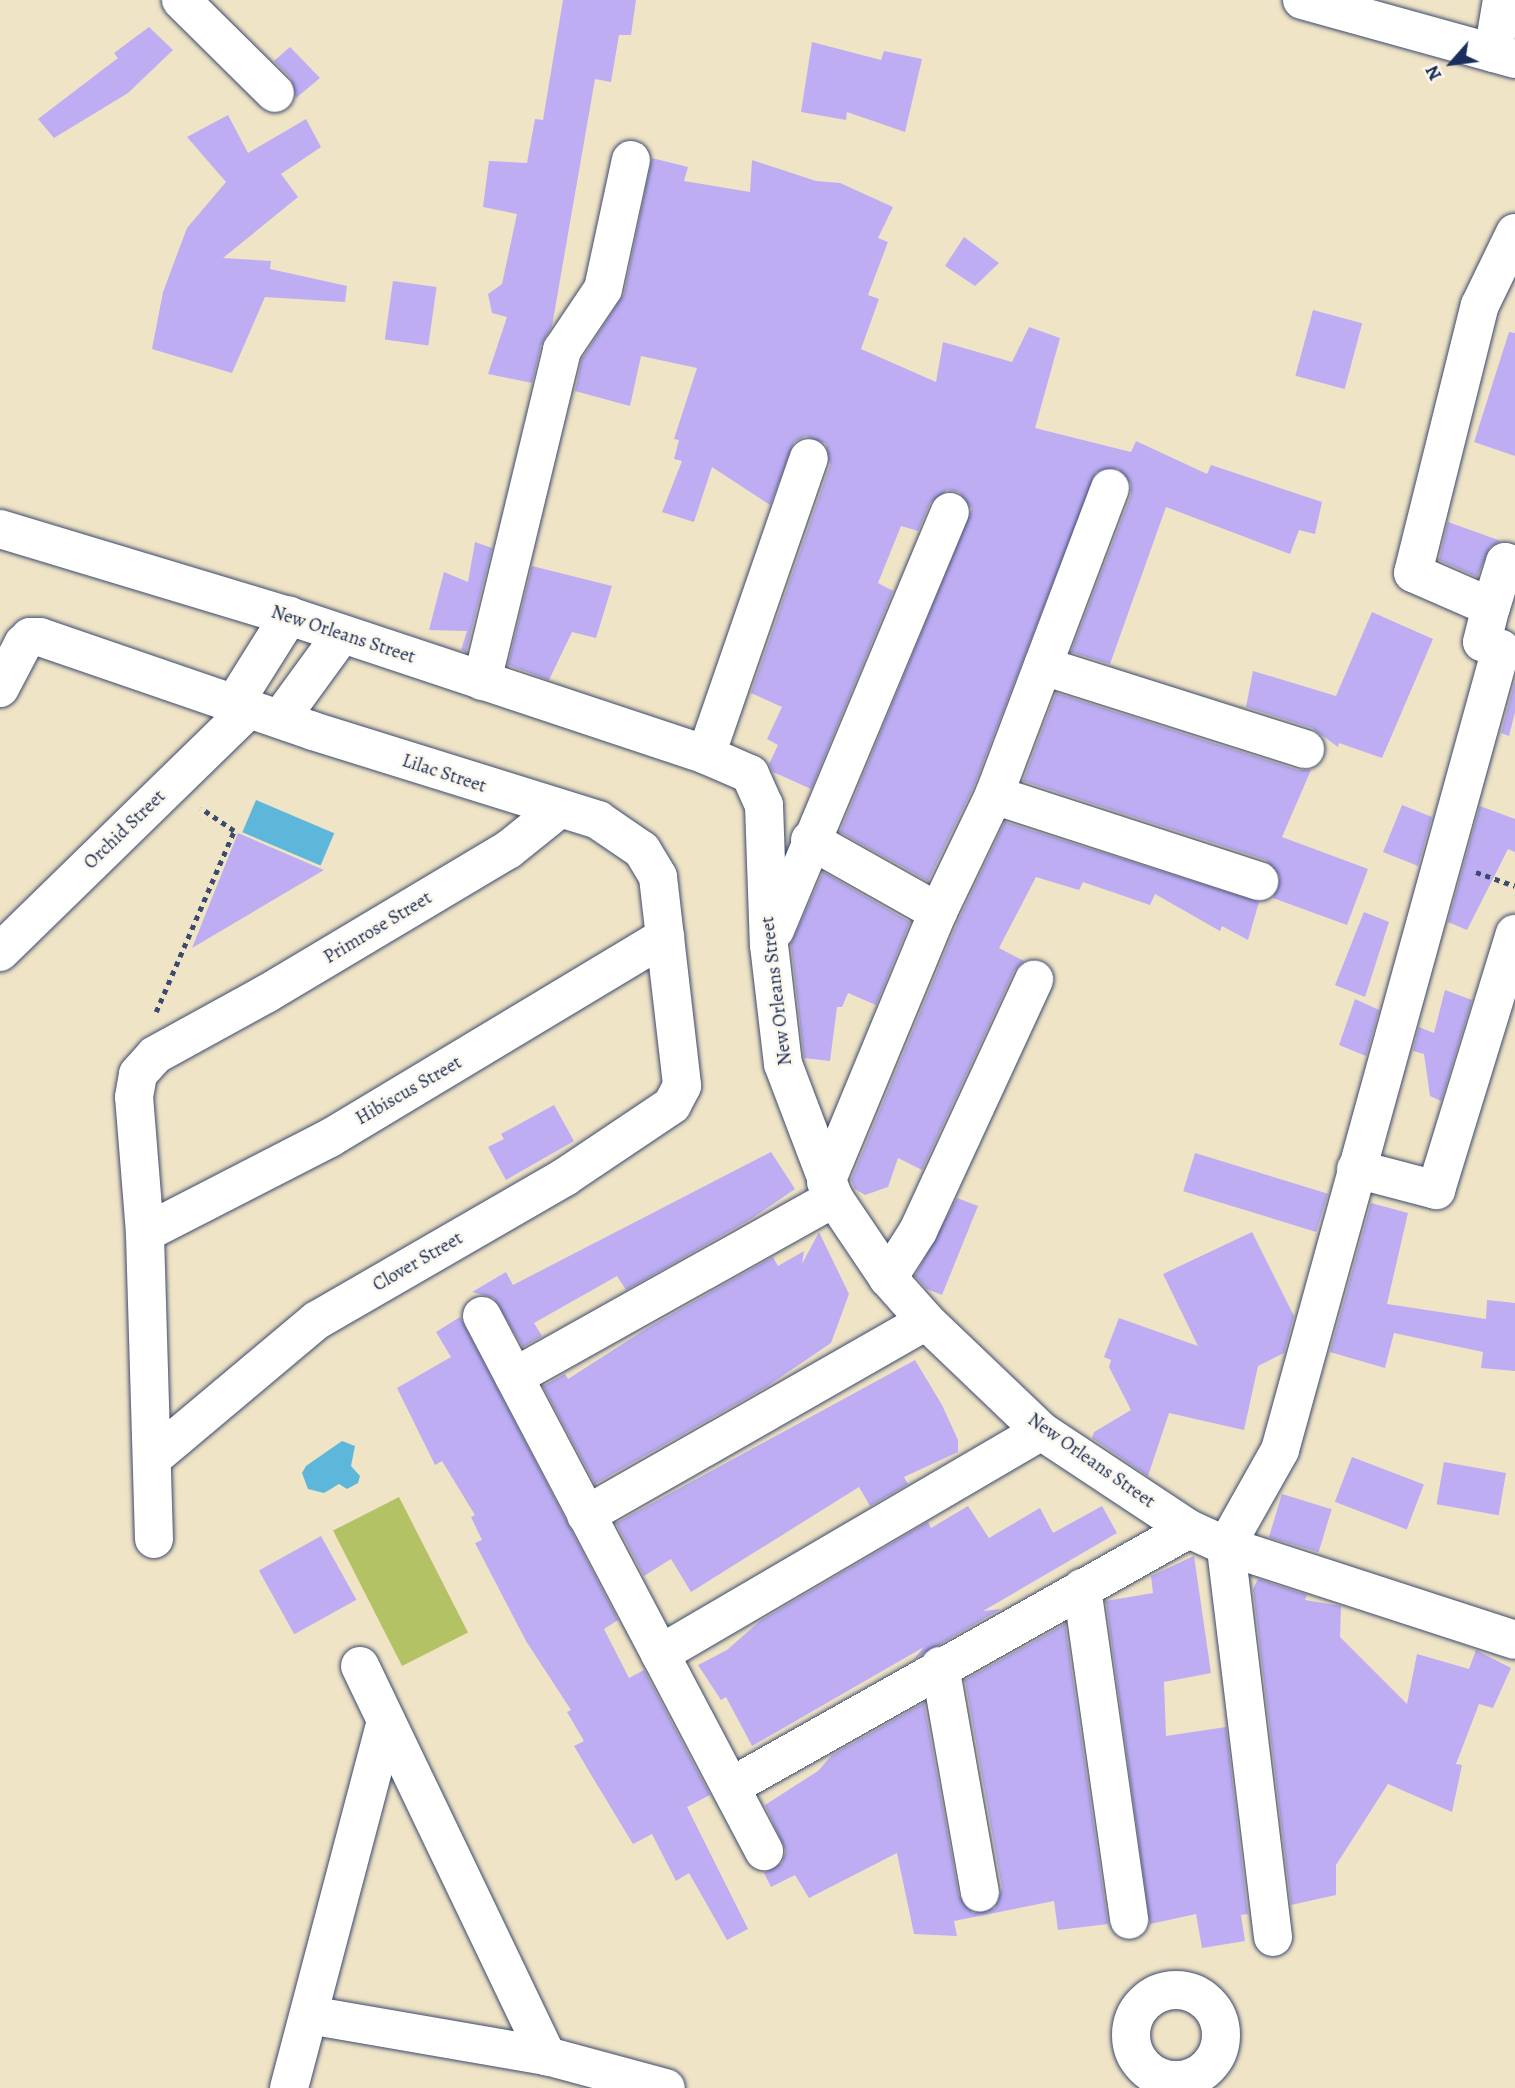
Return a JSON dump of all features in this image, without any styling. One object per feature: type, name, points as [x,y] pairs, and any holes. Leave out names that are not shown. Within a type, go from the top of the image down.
[{"type":"street","points":[[181,0],[275,93]]},
{"type":"street","points":[[1303,0],[1504,56],[1502,0]]},
{"type":"street","points":[[482,681],[562,350],[603,289],[631,160]]},
{"type":"street","points":[[1491,607],[1413,573],[1480,305],[1515,233]]},
{"type":"street","points":[[706,755],[809,458]]},
{"type":"street","points":[[514,1377],[830,1190],[938,912],[994,794],[1110,488]]},
{"type":"street","points":[[769,945],[810,840],[950,512]]},
{"type":"street","name":"New Orleans Street","points":[[0,530],[289,616],[706,755],[750,774],[764,805],[769,945],[783,1064],[830,1190],[888,1278],[926,1321],[1041,1431],[1189,1529],[1226,1546],[1515,1640]]},
{"type":"street","points":[[1273,1937],[1226,1546],[1280,1450],[1501,649],[1482,642],[1491,607],[1505,562],[1515,565]]},
{"type":"street","points":[[255,710],[289,616]]},
{"type":"street","points":[[255,710],[342,634]]},
{"type":"street","name":"Lilac Street","points":[[0,688],[23,645],[30,637],[40,637],[255,710],[598,820],[642,850],[658,877],[682,1076]]},
{"type":"street","points":[[1043,666],[1305,748]]},
{"type":"street","name":"Orchid Street","points":[[0,952],[169,787],[255,710]]},
{"type":"street","points":[[994,794],[1259,881]]},
{"type":"street","name":"Primrose Street","points":[[155,1055],[188,1034],[266,995],[508,850],[559,809]]},
{"type":"street","points":[[810,840],[938,912]]},
{"type":"street","points":[[1356,1169],[1436,1190],[1515,933]]},
{"type":"street","name":"Hibiscus Street","points":[[145,1233],[330,1138],[665,937]]},
{"type":"street","points":[[888,1278],[918,1231],[1034,980]]},
{"type":"street","points":[[154,1539],[154,1457],[145,1233],[135,1084],[155,1055]]},
{"type":"street","name":"Clover Street","points":[[154,1457],[317,1320],[565,1177],[672,1105],[682,1086],[682,1076]]},
{"type":"street","points":[[482,1317],[764,1851]]},
{"type":"street","points":[[586,1515],[926,1321]]},
{"type":"street","points":[[660,1654],[1041,1431]]},
{"type":"street","points":[[732,1786],[940,1666],[1189,1529]]},
{"type":"street","points":[[1082,1588],[1129,1920]]},
{"type":"street","points":[[360,1666],[547,2056]]},
{"type":"street","points":[[940,1666],[981,1892]]},
{"type":"street","points":[[289,2088],[386,1721]]},
{"type":"street","points":[[309,2015],[547,2056],[666,2088]]},
{"type":"path","points":[[155,1055],[147,1032],[234,831],[169,787]]},
{"type":"green space","points":[[399,1497],[468,1632],[402,1666],[333,1531]]},
{"type":"water","points":[[256,800],[334,833],[321,865],[242,832]]},
{"type":"water","points":[[342,1441],[355,1446],[351,1466],[360,1476],[358,1483],[347,1489],[339,1484],[324,1493],[308,1489],[302,1473],[306,1466]]},
{"type":"building","points":[[563,0],[636,0],[631,35],[619,35],[611,82],[595,79],[552,326],[541,345],[532,383],[488,374],[507,317],[492,313],[488,294],[502,284],[517,214],[483,207],[489,161],[527,163],[535,119],[543,120]]},
{"type":"building","points":[[149,27],[173,50],[128,93],[54,138],[38,119],[118,58],[114,53]]},
{"type":"building","points":[[812,42],[881,60],[884,51],[922,59],[905,132],[847,112],[846,120],[801,112]]},
{"type":"building","points":[[290,47],[320,78],[296,98],[291,78],[274,61]]},
{"type":"building","points":[[228,115],[248,153],[306,119],[321,147],[281,174],[298,197],[223,258],[271,261],[270,269],[347,286],[345,302],[265,297],[232,373],[152,349],[163,292],[187,228],[226,182],[187,137]]},
{"type":"building","points":[[652,158],[688,167],[684,181],[750,192],[752,160],[816,181],[840,183],[893,207],[878,238],[888,242],[868,295],[879,299],[861,349],[936,382],[943,342],[1012,362],[1029,327],[1060,338],[1035,428],[1131,452],[1136,441],[1207,474],[1211,465],[1322,502],[1315,534],[1299,530],[1290,554],[1166,507],[1110,664],[1071,652],[1131,495],[1131,484],[1118,468],[1096,472],[974,786],[928,881],[840,832],[972,509],[959,492],[947,490],[930,503],[918,531],[901,526],[878,583],[893,591],[811,789],[773,772],[769,764],[778,745],[767,739],[782,707],[751,693],[830,465],[826,444],[806,436],[794,442],[770,505],[712,467],[694,522],[662,512],[682,461],[674,459],[679,440],[674,439],[697,368],[641,356],[630,406],[575,391],[582,359],[624,294]]},
{"type":"building","points":[[964,237],[999,263],[975,286],[945,266]]},
{"type":"building","points":[[393,281],[437,287],[428,346],[385,339]]},
{"type":"building","points":[[1313,310],[1362,323],[1345,389],[1295,376]]},
{"type":"building","points":[[1509,332],[1515,333],[1515,456],[1474,442]]},
{"type":"building","points":[[1448,522],[1501,541],[1490,547],[1477,577],[1439,560]]},
{"type":"building","points":[[475,542],[492,548],[466,652],[461,650],[467,631],[429,630],[444,572],[468,582]]},
{"type":"building","points":[[532,566],[612,586],[596,638],[572,632],[549,680],[508,665]]},
{"type":"building","points":[[1372,612],[1433,639],[1382,758],[1339,743],[1338,747],[1312,728],[1246,707],[1253,671],[1336,696]]},
{"type":"building","points":[[1515,681],[1515,712],[1509,736],[1501,733]]},
{"type":"building","points":[[1056,693],[1298,770],[1311,770],[1282,837],[1368,869],[1347,925],[1273,898],[1280,877],[1266,860],[1023,781]]},
{"type":"building","points":[[1402,805],[1432,817],[1418,866],[1383,852]]},
{"type":"building","points":[[1480,806],[1515,819],[1515,852],[1508,849],[1467,930],[1448,922]]},
{"type":"building","points":[[1005,822],[1259,902],[1248,940],[1222,926],[1220,931],[1155,894],[1150,905],[1083,882],[1079,890],[1036,877],[999,948],[1024,961],[1014,971],[922,1170],[898,1158],[888,1187],[865,1195],[855,1189],[851,1180],[958,921]]},
{"type":"building","points":[[238,833],[324,870],[192,948]]},
{"type":"building","points":[[823,872],[910,922],[876,1005],[848,993],[842,1007],[837,1007],[830,1061],[804,1058],[791,944]]},
{"type":"building","points":[[1364,912],[1389,922],[1365,997],[1335,985]]},
{"type":"building","points":[[1445,990],[1472,1000],[1441,1101],[1430,1096],[1424,1054],[1413,1051],[1419,1027],[1434,1033]]},
{"type":"building","points":[[1355,999],[1379,1010],[1366,1056],[1339,1045]]},
{"type":"building","points":[[554,1105],[574,1141],[506,1180],[488,1147],[504,1139],[501,1134]]},
{"type":"building","points":[[771,1152],[795,1189],[751,1219],[626,1290],[617,1276],[534,1323],[542,1336],[523,1347],[494,1298],[472,1292],[506,1272],[513,1285]]},
{"type":"building","points":[[1195,1153],[1328,1194],[1316,1232],[1183,1191]]},
{"type":"building","points":[[957,1198],[978,1206],[942,1295],[927,1289],[915,1276]]},
{"type":"building","points":[[1371,1203],[1408,1213],[1387,1304],[1486,1319],[1487,1300],[1515,1303],[1515,1371],[1481,1368],[1483,1352],[1394,1333],[1385,1368],[1330,1352]]},
{"type":"building","points":[[819,1232],[849,1294],[831,1343],[766,1387],[595,1484],[543,1386],[565,1374],[568,1379],[649,1327],[773,1257],[778,1266],[804,1251],[802,1264]]},
{"type":"building","points":[[1252,1232],[1294,1316],[1284,1353],[1258,1366],[1244,1430],[1169,1413],[1148,1476],[1092,1438],[1094,1432],[1131,1410],[1109,1367],[1111,1360],[1104,1357],[1119,1318],[1198,1346],[1163,1274]]},
{"type":"building","points":[[460,1317],[618,1620],[604,1629],[629,1678],[644,1670],[710,1795],[687,1807],[748,1929],[727,1940],[689,1873],[676,1881],[652,1834],[633,1844],[593,1778],[574,1746],[584,1741],[567,1712],[571,1710],[526,1641],[475,1543],[482,1540],[471,1517],[475,1515],[442,1461],[435,1465],[397,1388],[451,1357],[436,1332]]},
{"type":"building","points":[[915,1360],[942,1405],[958,1440],[958,1452],[904,1477],[908,1484],[870,1506],[859,1487],[691,1592],[671,1559],[644,1576],[616,1523]]},
{"type":"building","points":[[1352,1457],[1424,1485],[1407,1529],[1335,1502]]},
{"type":"building","points":[[1444,1462],[1506,1473],[1499,1515],[1437,1504]]},
{"type":"building","points":[[1282,1494],[1332,1509],[1319,1552],[1269,1537]]},
{"type":"building","points":[[968,1506],[989,1538],[1040,1508],[1053,1533],[1102,1506],[1117,1533],[983,1611],[1001,1609],[914,1659],[924,1647],[752,1746],[726,1697],[721,1700],[698,1665],[727,1650],[760,1621],[928,1522],[931,1528]]},
{"type":"building","points":[[321,1536],[356,1600],[294,1634],[259,1570]]},
{"type":"building","points":[[1194,1556],[1211,1673],[1164,1682],[1166,1736],[1226,1727],[1248,1914],[1241,1915],[1245,1941],[1202,1948],[1196,1914],[1150,1924],[1106,1601],[1153,1593],[1151,1576]]},
{"type":"building","points":[[1258,1579],[1307,1595],[1305,1600],[1341,1606],[1340,1637],[1407,1704],[1417,1654],[1469,1669],[1476,1650],[1511,1668],[1493,1708],[1479,1704],[1456,1764],[1462,1765],[1452,1812],[1388,1784],[1336,1865],[1336,1895],[1291,1905],[1253,1589]]},
{"type":"building","points":[[1065,1624],[1108,1924],[1058,1930],[1054,1901],[954,1921],[957,1936],[914,1934],[897,1853],[809,1898],[795,1875],[771,1887],[764,1873],[782,1863],[786,1851],[765,1805],[818,1771],[832,1755],[924,1703],[959,1896],[973,1913],[995,1908],[1002,1888],[965,1680]]}]
